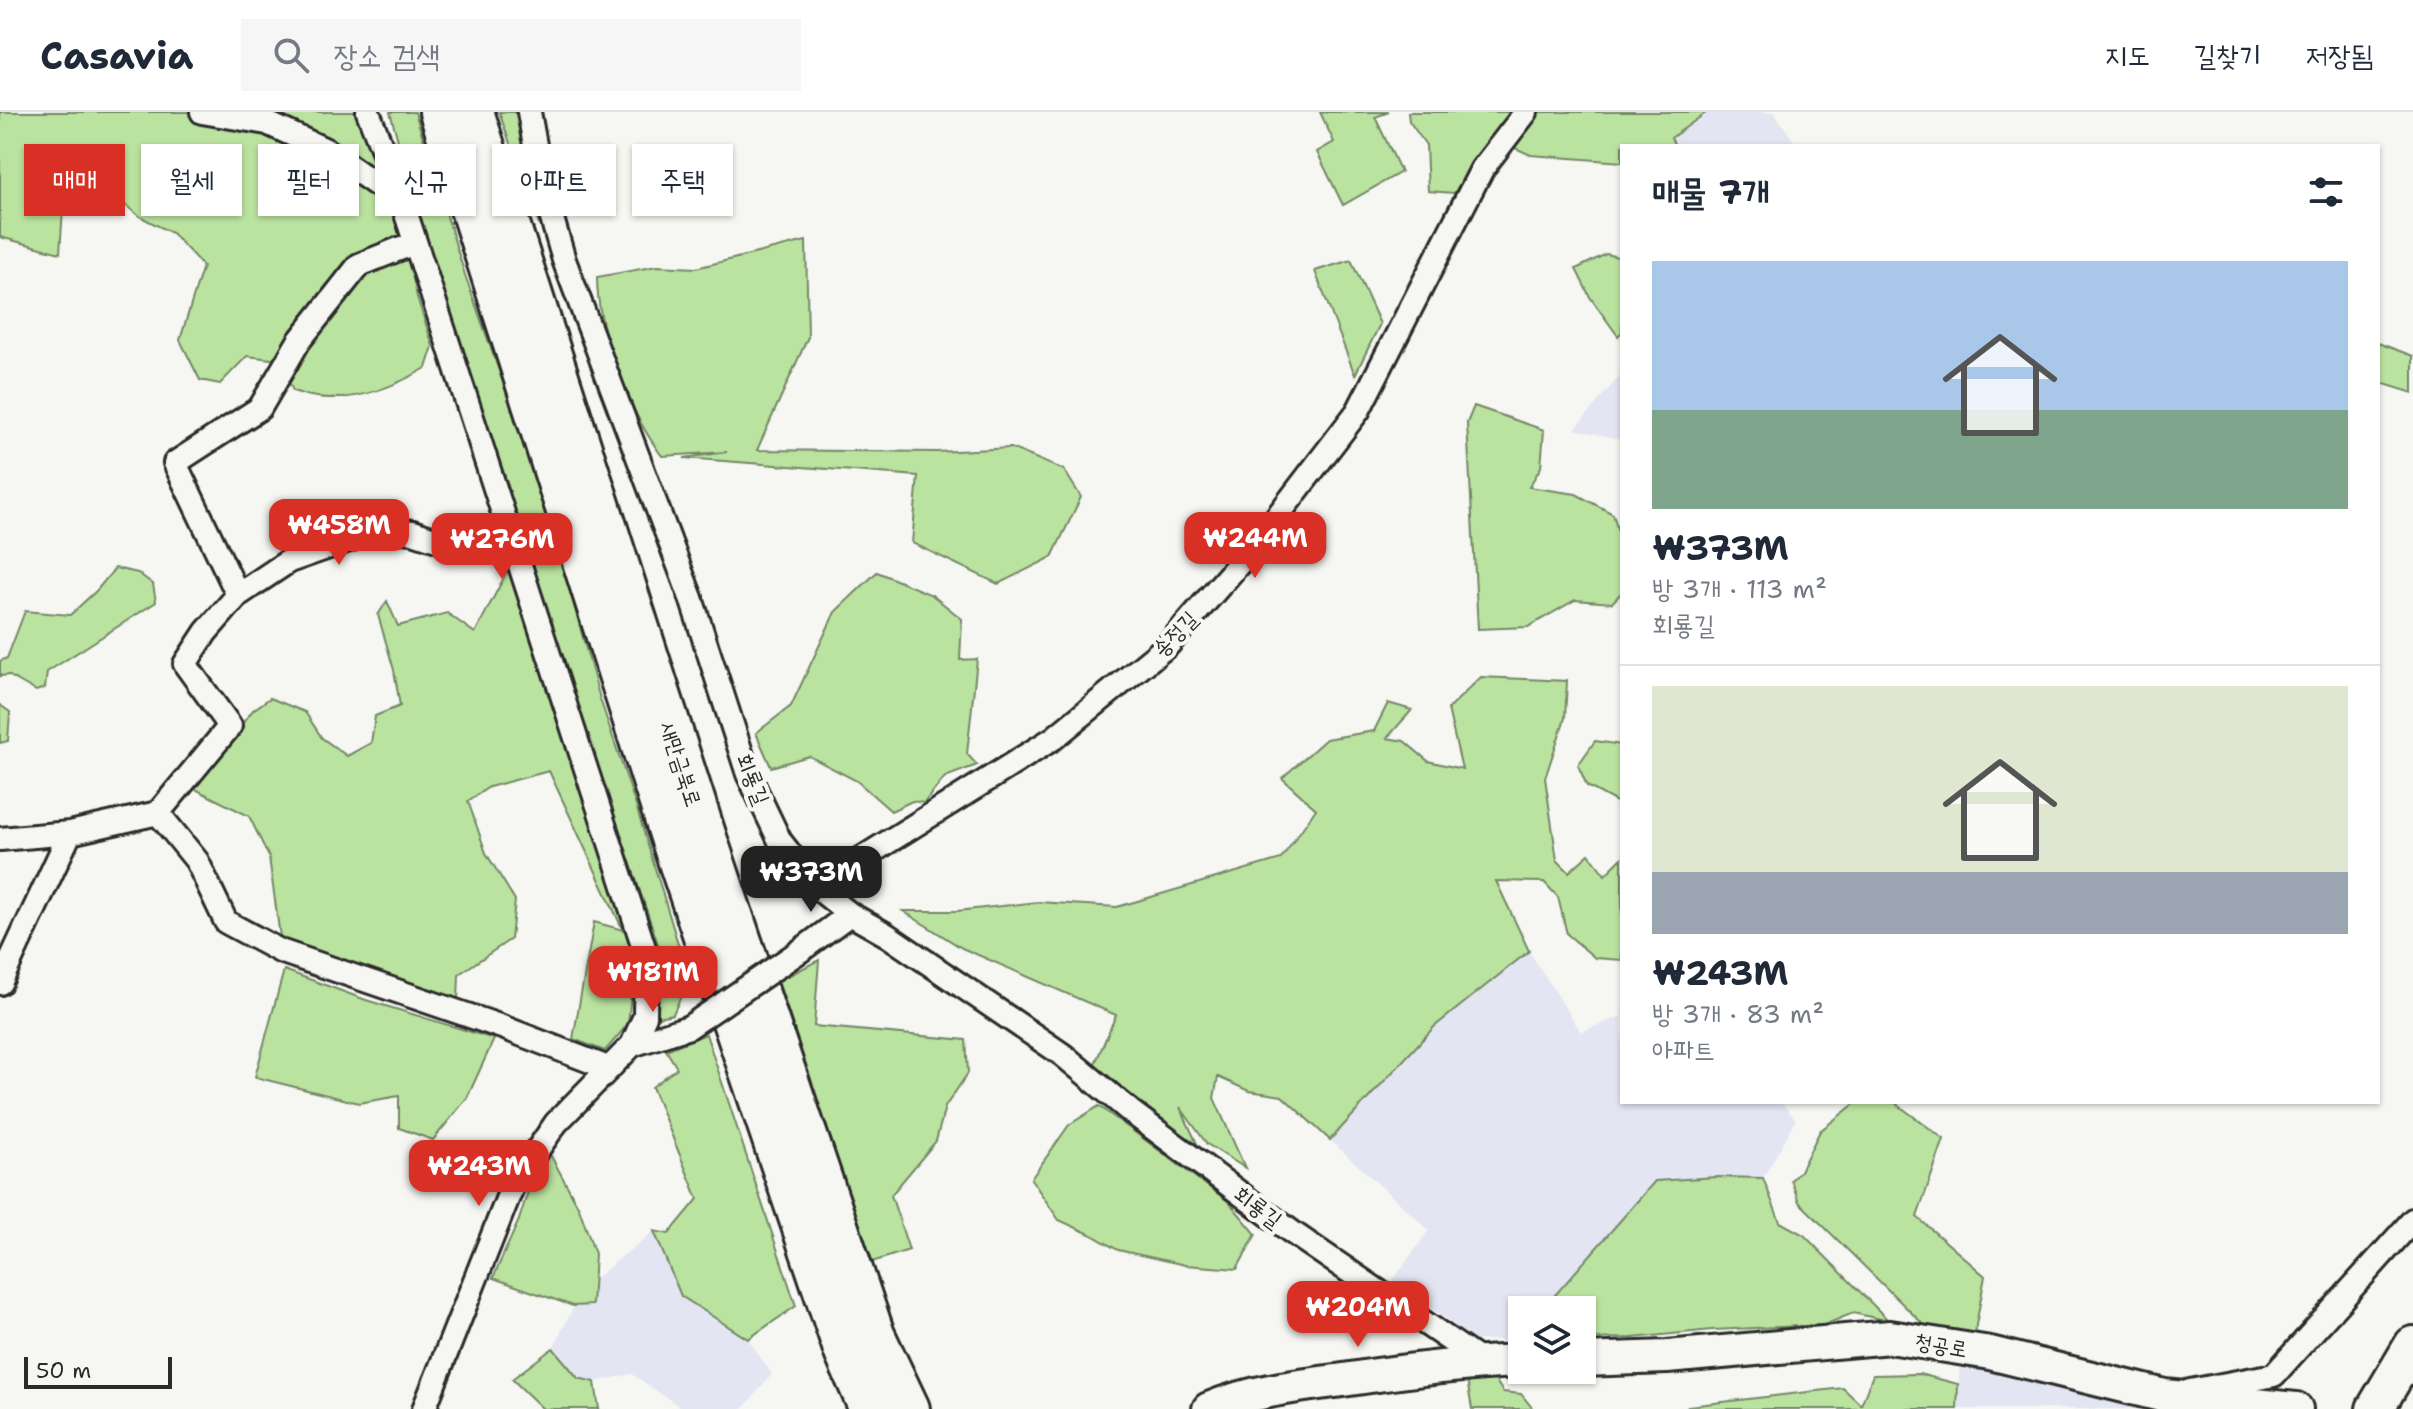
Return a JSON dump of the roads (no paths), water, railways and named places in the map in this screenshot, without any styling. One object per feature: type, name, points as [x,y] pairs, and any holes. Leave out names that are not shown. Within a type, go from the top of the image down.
[{"type":"highway","name":"새만금북로","points":[[441,112],[678,856],[846,1352],[871,1409]]},
{"type":"highway","name":"새만금북로","points":[[472,112],[717,874],[873,1335],[908,1409]]},
{"type":"main road","points":[[2375,1409],[2413,1345]]},
{"type":"main road","points":[[2404,1409],[2413,1394]]},
{"type":"street","points":[[202,112],[267,123],[328,151],[375,184]]},
{"type":"street","points":[[368,112],[380,144]]},
{"type":"street","name":"회룡길","points":[[529,112],[542,184],[564,260],[691,598],[748,774],[780,841],[816,887],[850,914],[887,935],[1063,1055],[1130,1111],[1293,1233],[1482,1362]]},
{"type":"street","name":"송정길","points":[[816,887],[1054,738],[1168,645],[1256,544],[1358,411],[1482,169],[1526,112]]},
{"type":"street","points":[[406,216],[646,954],[645,1016],[632,1045],[556,1123],[512,1187],[424,1409]]},
{"type":"street","points":[[238,595],[175,463],[260,408],[299,341],[359,265],[414,243]]},
{"type":"street","points":[[0,839],[70,833],[158,813],[230,726],[185,664],[206,632],[238,595],[289,561],[380,529],[413,532],[443,542]]},
{"type":"street","points":[[158,813],[197,861],[226,922],[280,951],[502,1027],[608,1068]]},
{"type":"street","points":[[0,983],[70,833]]},
{"type":"street","points":[[632,1045],[689,1027],[850,914]]},
{"type":"street","points":[[2165,1396],[2274,1375],[2413,1220]]},
{"type":"street","name":"청공로","points":[[1596,1360],[1667,1357],[1890,1337],[1990,1353],[2165,1396],[2291,1408]]},
{"type":"street","points":[[1209,1409],[1233,1398],[1313,1384],[1508,1361]]}]
